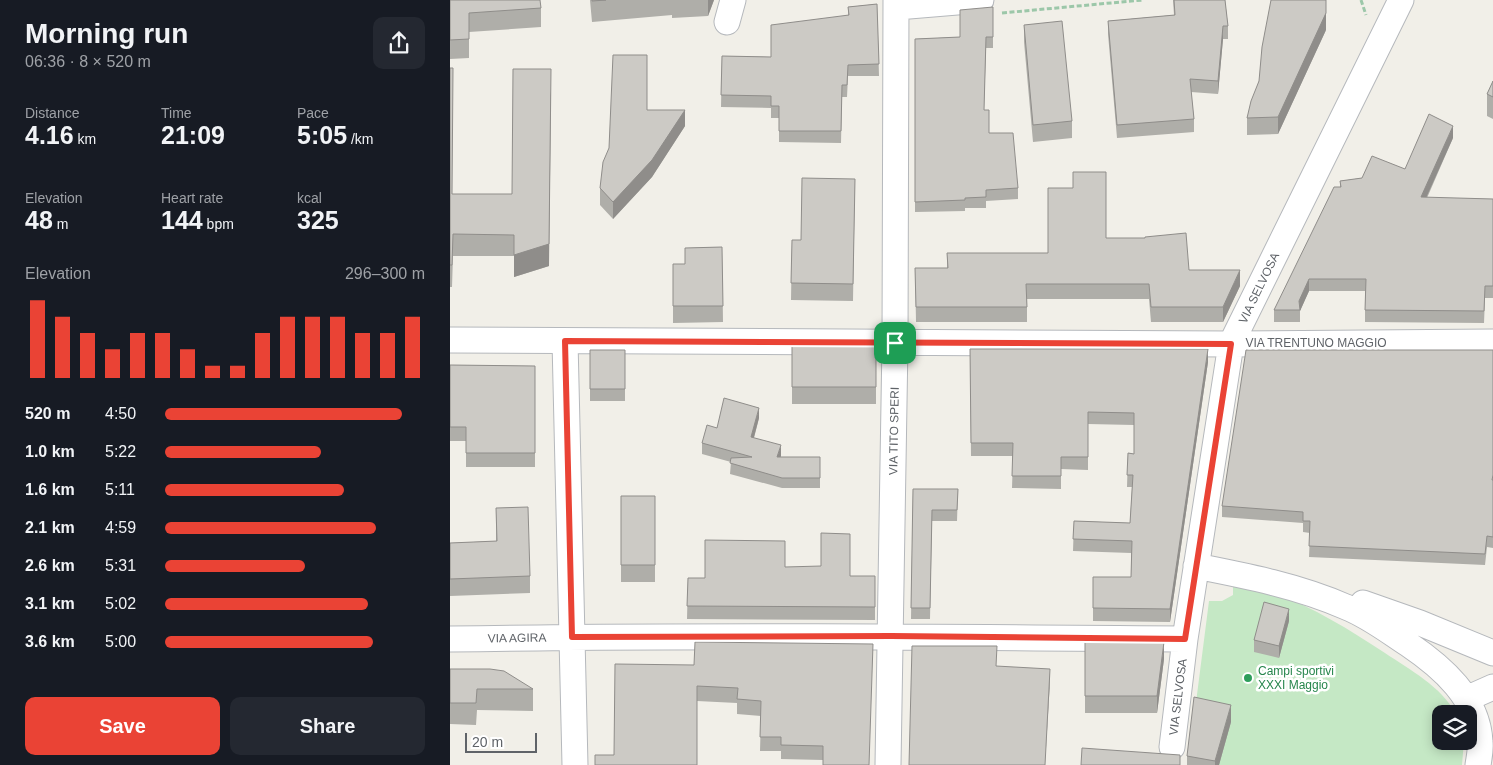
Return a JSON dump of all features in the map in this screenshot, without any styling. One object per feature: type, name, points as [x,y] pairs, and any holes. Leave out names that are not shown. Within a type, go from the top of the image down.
[{"type":"street","name":"VIA SELVOSA","points":[[1172,748],[1185,639],[1231,344],[1401,0]]},
{"type":"street","points":[[896,4],[989,7]]},
{"type":"street","name":"VIA TITO SPERI","points":[[888,765],[895,343],[896,4]]},
{"type":"street","name":"VIA TRENTUNO MAGGIO","points":[[450,340],[1231,344],[1493,342]]},
{"type":"street","points":[[565,341],[575,765]]},
{"type":"street","points":[[1196,566],[1272,581],[1347,607],[1373,621],[1424,654],[1455,683],[1466,699],[1476,722],[1479,736],[1478,765]]},
{"type":"street","points":[[1302,590],[1343,596],[1420,623],[1493,653]]},
{"type":"street","name":"VIA AGIRA","points":[[450,639],[891,636],[1185,639]]},
{"type":"street","points":[[1466,699],[1493,687]]},
{"type":"path","points":[[989,7],[1143,0]]},
{"type":"path","points":[[1361,0],[1367,22]]},
{"type":"green space","name":"Campi sportivi XXXI Maggio","points":[[1233,583],[1274,593],[1289,599],[1317,612],[1358,636],[1424,679],[1451,705],[1432,705],[1432,750],[1463,750],[1462,765],[1188,765],[1209,601],[1222,601],[1233,595]]},
{"type":"building","points":[[450,0],[540,0],[541,8],[469,13],[469,39],[450,40]]},
{"type":"building","points":[[1174,0],[1225,0],[1228,26],[1223,26],[1218,81],[1190,79],[1194,119],[1117,125],[1108,21],[1175,15]]},
{"type":"building","points":[[1271,0],[1326,0],[1326,13],[1278,117],[1247,118],[1259,81],[1262,47]]},
{"type":"building","points":[[877,4],[879,64],[848,65],[847,85],[842,85],[841,131],[779,131],[779,106],[771,106],[771,96],[721,95],[722,56],[771,57],[771,25],[849,15],[848,7]]},
{"type":"building","points":[[993,7],[993,37],[986,37],[984,110],[989,110],[989,133],[1013,133],[1018,188],[986,190],[986,197],[965,198],[965,200],[915,202],[915,39],[960,37],[960,10]]},
{"type":"building","points":[[1062,21],[1072,121],[1033,125],[1024,25]]},
{"type":"building","points":[[613,55],[647,55],[647,110],[685,110],[652,160],[613,202],[600,188],[603,162],[609,148]]},
{"type":"building","points":[[450,68],[453,68],[452,194],[512,194],[513,69],[551,69],[549,244],[514,255],[514,235],[453,234],[452,265],[450,265]]},
{"type":"building","points":[[1493,81],[1493,97],[1487,94]]},
{"type":"building","points":[[1429,114],[1453,126],[1421,197],[1493,199],[1493,286],[1485,286],[1484,311],[1365,310],[1366,279],[1309,279],[1299,301],[1300,310],[1274,310],[1334,187],[1341,187],[1340,181],[1362,178],[1372,156],[1405,169]]},
{"type":"building","points":[[1073,172],[1106,172],[1106,238],[1145,238],[1186,233],[1189,270],[1240,270],[1223,307],[1151,307],[1149,284],[1026,284],[1027,307],[916,307],[915,268],[948,268],[947,253],[1048,253],[1048,188],[1073,188]]},
{"type":"building","points":[[802,178],[855,179],[853,284],[791,283],[792,240],[801,240]]},
{"type":"building","points":[[722,247],[723,306],[673,306],[673,264],[685,264],[685,248]]},
{"type":"building","points":[[876,344],[876,387],[792,387],[792,345]]},
{"type":"building","points":[[970,349],[1208,349],[1170,609],[1093,608],[1093,577],[1131,577],[1132,541],[1073,539],[1074,521],[1130,523],[1133,475],[1127,475],[1128,453],[1134,454],[1134,413],[1088,412],[1088,457],[1061,457],[1061,476],[1012,476],[1013,443],[971,443]]},
{"type":"building","points":[[590,350],[625,350],[625,389],[590,389]]},
{"type":"building","points":[[1246,350],[1493,350],[1493,537],[1487,536],[1485,554],[1309,546],[1310,521],[1303,521],[1303,512],[1222,506]]},
{"type":"building","points":[[450,365],[535,366],[535,453],[466,453],[466,427],[450,427]]},
{"type":"building","points":[[724,398],[759,408],[751,437],[781,445],[777,457],[820,457],[820,478],[782,478],[730,463],[731,458],[752,457],[702,443],[707,425],[717,428]]},
{"type":"building","points":[[913,489],[958,489],[957,510],[932,510],[930,608],[911,608]]},
{"type":"building","points":[[621,496],[655,496],[655,565],[621,565]]},
{"type":"building","points":[[528,507],[530,576],[450,579],[450,543],[497,541],[496,508]]},
{"type":"building","points":[[821,533],[850,534],[850,576],[875,576],[875,607],[687,606],[688,578],[705,578],[705,540],[785,541],[785,567],[821,566]]},
{"type":"building","points":[[1264,602],[1289,609],[1279,646],[1254,640]]},
{"type":"building","points":[[695,642],[873,644],[869,765],[823,765],[823,746],[781,745],[781,737],[760,737],[761,701],[737,699],[738,688],[697,686],[697,765],[595,765],[595,755],[614,755],[615,664],[694,665]]},
{"type":"building","points":[[1085,642],[1164,642],[1157,696],[1085,696]]},
{"type":"building","points":[[912,646],[997,646],[996,666],[1050,669],[1045,765],[909,765]]},
{"type":"building","points":[[450,669],[504,671],[533,689],[477,689],[476,703],[450,703]]},
{"type":"building","points":[[1194,697],[1231,705],[1215,761],[1187,756]]},
{"type":"building","points":[[1082,748],[1180,755],[1180,765],[1081,765]]},
{"type":"place","name":"Campi sportivi XXXI Maggio","points":[[1248,678]]},
{"type":"route","points":[[565,341],[895,343],[1231,344],[1185,639],[891,636],[572,637],[565,341]]}]
